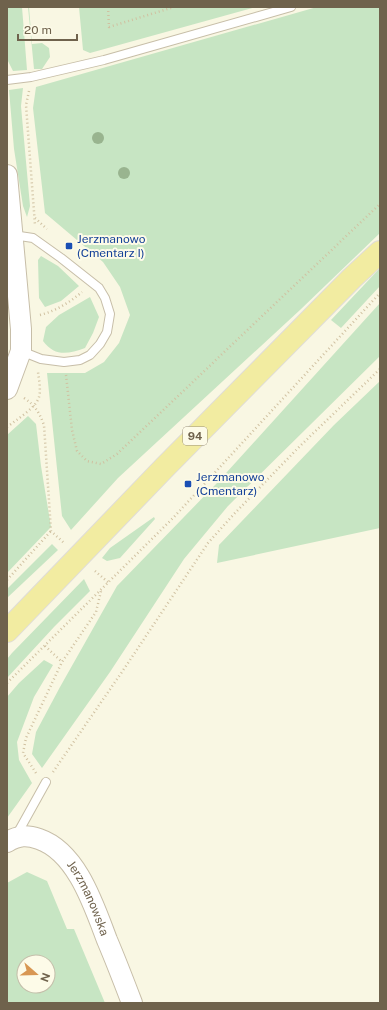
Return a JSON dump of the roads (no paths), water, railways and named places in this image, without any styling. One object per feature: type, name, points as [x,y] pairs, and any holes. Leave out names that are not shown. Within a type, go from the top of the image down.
[{"type":"main road","name":"94","points":[[7,630],[165,466],[352,278],[380,252]]},
{"type":"street","points":[[7,175],[21,329],[21,350],[13,392]]},
{"type":"street","name":"Jerzmanowska","points":[[11,839],[30,836],[48,842],[60,852],[74,868],[92,902],[132,1003]]},
{"type":"lane","points":[[7,80],[31,77],[104,60],[291,7]]},
{"type":"lane","points":[[12,234],[33,238],[99,288],[105,298],[110,314],[107,332],[100,344],[90,355],[80,360],[64,362],[41,358],[21,350]]},
{"type":"lane","points":[[11,839],[46,782]]},
{"type":"place","name":"Jerzmanowo (Cmentarz I)","points":[[69,246]]},
{"type":"place","name":"Jerzmanowo (Cmentarz)","points":[[188,484]]}]
